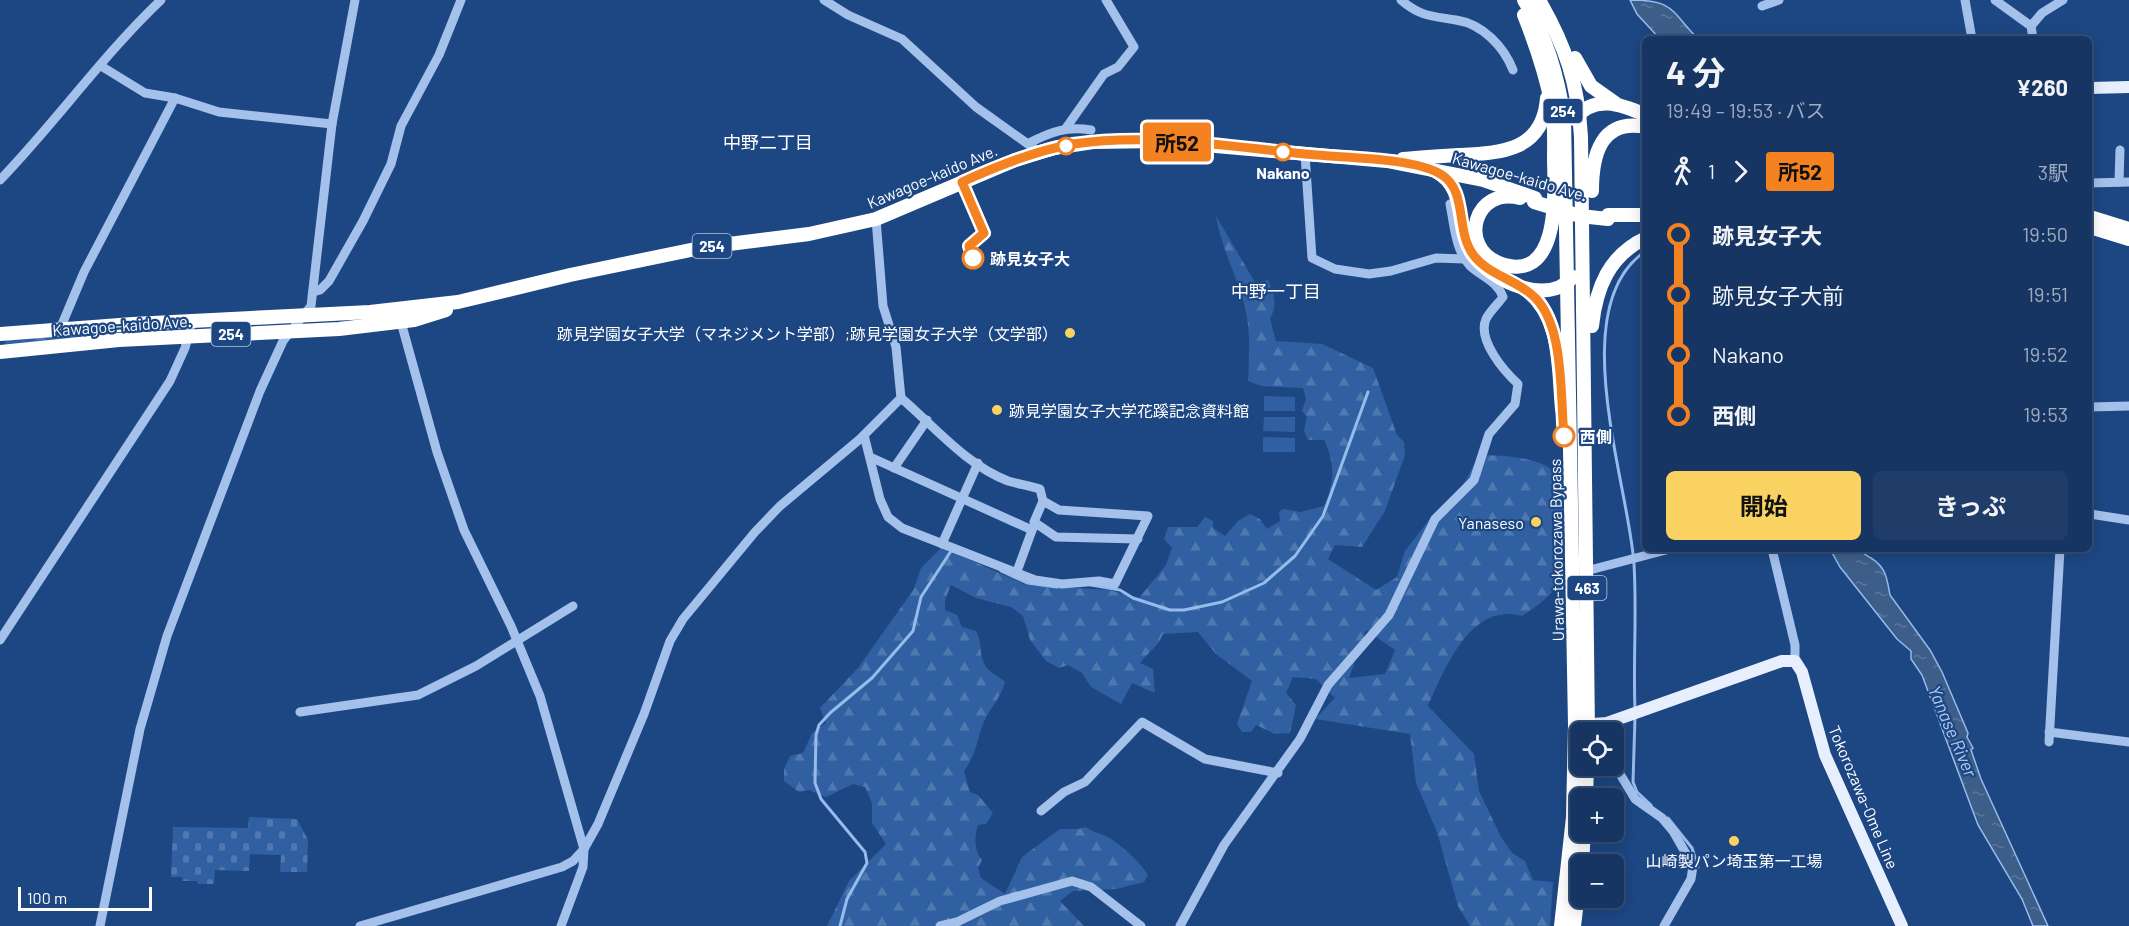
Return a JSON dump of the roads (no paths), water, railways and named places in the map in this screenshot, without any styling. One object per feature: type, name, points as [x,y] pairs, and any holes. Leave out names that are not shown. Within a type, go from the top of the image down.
[{"type":"highway","points":[[1518,0],[1540,55],[1553,115],[1554,212],[1548,243],[1532,261],[1520,265],[1497,262],[1485,254],[1478,243],[1475,230],[1477,216],[1482,209],[1490,201],[1507,196],[1535,198]]},
{"type":"highway","name":"Urawa-tokorozawa Bypass","points":[[1524,0],[1543,35],[1560,90],[1564,119],[1572,516],[1586,722]]},
{"type":"highway","name":"Urawa-tokorozawa Bypass","points":[[1539,0],[1570,64],[1580,112],[1583,193],[1586,722]]},
{"type":"highway","name":"254","points":[[1546,0],[1583,75],[1602,95],[1618,104]]},
{"type":"highway","points":[[1392,161],[1487,154],[1516,148],[1538,127],[1545,108],[1546,84]]},
{"type":"highway","points":[[1567,230],[1570,201],[1569,128],[1580,112],[1597,103],[1618,104],[1642,114]]},
{"type":"highway","points":[[1585,451],[1592,326],[1592,171],[1595,154],[1602,140],[1617,129],[1631,125],[1642,126]]},
{"type":"highway","name":"Kawagoe-kaido Ave.","points":[[0,334],[406,310],[458,302],[570,274],[705,247],[809,234],[876,219],[923,201],[1034,147],[1113,140],[1159,141],[1392,161],[1464,171],[1535,198]]},
{"type":"highway","name":"Kawagoe-kaido Ave.","points":[[1392,161],[1483,180],[1535,198],[1580,206],[1608,215],[1642,213]]},
{"type":"highway","points":[[1432,169],[1443,176],[1455,189],[1463,227],[1473,254],[1496,274],[1521,286],[1547,291],[1568,283],[1579,264],[1583,193]]},
{"type":"highway","points":[[2092,218],[2129,229]]},
{"type":"highway","points":[[2092,228],[2129,239]]},
{"type":"highway","points":[[1592,326],[1595,300],[1605,275],[1627,249],[1642,240]]},
{"type":"highway","points":[[1521,286],[1544,308],[1553,332],[1572,516]]},
{"type":"highway","name":"Kawagoe-kaido Ave.","points":[[0,352],[188,336],[291,332],[401,322],[440,313],[458,302]]},
{"type":"highway","points":[[0,345],[0,352]]},
{"type":"highway","name":"Urawa-tokorozawa Bypass","points":[[1561,926],[1579,776]]},
{"type":"highway","points":[[1574,926],[1576,908]]},
{"type":"main road","points":[[2092,88],[2129,87]]},
{"type":"main road","points":[[1610,722],[1782,661],[1795,661]]},
{"type":"main road","name":"Tokorozawa-Ome Line","points":[[1795,661],[1802,672],[1825,755],[1902,926]]},
{"type":"street","points":[[100,926],[140,729],[167,636],[230,475],[244,429],[283,341],[311,306],[333,124],[356,0]]},
{"type":"street","points":[[313,292],[320,290],[329,281],[363,221],[391,164],[401,126],[439,55],[461,0]]},
{"type":"street","points":[[824,0],[848,15],[902,39],[976,107],[1034,147],[1068,128],[1104,74],[1118,67],[1134,47],[1106,0]]},
{"type":"street","points":[[1401,0],[1423,15],[1459,20],[1479,30],[1501,46],[1513,70]]},
{"type":"street","points":[[1762,6],[1779,0]]},
{"type":"street","points":[[1965,0],[1971,36]]},
{"type":"street","points":[[1995,0],[2031,26],[2033,36]]},
{"type":"street","points":[[2031,26],[2042,13],[2063,0]]},
{"type":"street","points":[[0,180],[43,135],[155,2]]},
{"type":"street","points":[[101,66],[145,93],[175,98],[219,112],[333,124]]},
{"type":"street","points":[[60,329],[84,272],[175,98]]},
{"type":"street","points":[[1068,128],[1091,130]]},
{"type":"street","points":[[1068,128],[1074,144]]},
{"type":"street","points":[[2092,183],[2124,182],[2120,150]]},
{"type":"street","points":[[1305,154],[1312,258],[1335,269],[1369,274],[1390,271],[1436,258],[1464,259]]},
{"type":"street","points":[[1180,926],[1224,845],[1278,773],[1300,739],[1332,679],[1389,615],[1430,527],[1474,480],[1490,434],[1515,404],[1518,384],[1494,359],[1484,327],[1486,319],[1503,297],[1499,286],[1480,274],[1464,259],[1456,239],[1450,204]]},
{"type":"street","points":[[876,219],[883,306],[896,347],[901,398],[950,443],[978,463],[1007,480],[1040,489],[1043,501],[1016,574]]},
{"type":"street","points":[[0,640],[170,381],[192,321]]},
{"type":"street","points":[[401,322],[437,452],[464,530],[517,641],[540,696],[584,849],[583,867],[561,926]]},
{"type":"street","points":[[360,926],[562,867],[573,861],[584,849],[598,824],[644,714],[669,641],[684,619],[755,532],[780,506],[864,435],[901,398]]},
{"type":"street","points":[[2092,407],[2129,406]]},
{"type":"street","points":[[894,468],[927,420]]},
{"type":"street","points":[[864,435],[880,499],[888,517],[902,528],[1035,580],[1062,584],[1099,581],[1115,584],[1148,516],[1059,510],[1043,501]]},
{"type":"street","points":[[870,457],[962,499],[1056,537],[1138,539]]},
{"type":"street","points":[[942,544],[978,463]]},
{"type":"street","points":[[2092,514],[2129,520]]},
{"type":"street","points":[[1586,571],[1659,552]]},
{"type":"street","points":[[1773,552],[1795,645],[1795,661]]},
{"type":"street","points":[[2060,552],[2049,737],[2129,742]]},
{"type":"street","points":[[300,712],[418,695],[476,666],[573,606]]},
{"type":"street","points":[[1041,811],[1064,792],[1085,782],[1142,722],[1205,759],[1278,773]]},
{"type":"street","points":[[1621,776],[1635,799],[1662,818],[1673,831],[1690,858],[1694,872],[1664,926]]},
{"type":"street","points":[[940,926],[957,924],[1000,901],[1072,881],[1091,887],[1141,926]]},
{"type":"water","points":[[1630,0],[1644,0],[1663,5],[1676,14],[1695,36],[1657,36],[1637,14]]},
{"type":"water","name":"Yanase River","points":[[1832,552],[1862,552],[1876,562],[1885,575],[1890,595],[1930,650],[1968,733],[1967,737],[1973,748],[1971,750],[1981,779],[2048,926],[2033,926],[2022,899],[1978,825],[1922,675],[1911,659],[1911,651],[1897,639],[1840,567]]},
{"type":"waterway","points":[[1635,710],[1634,564],[1607,398],[1604,353],[1608,312],[1621,277],[1642,255]]},
{"type":"waterway","points":[[1091,585],[1120,590],[1133,598],[1170,610],[1184,610],[1222,602],[1264,583],[1295,556],[1323,516],[1368,392]]},
{"type":"waterway","points":[[840,926],[847,899],[867,863],[865,852],[821,799],[815,783],[816,735],[819,725],[872,678],[913,631],[921,597],[953,551]]},
{"type":"waterway","points":[[1001,571],[1027,583],[1057,587]]},
{"type":"waterway","points":[[1635,717],[1633,782],[1637,792],[1651,805]]},
{"type":"waterway","points":[[1668,818],[1692,848],[1698,867]]},
{"type":"place","name":"Nakano","points":[[1283,152]]},
{"type":"place","name":"跡見女子大","points":[[973,258]]},
{"type":"place","name":"跡見学園女子大学（マネジメント学部）;跡見学園女子大学（文学部）","points":[[1070,333]]},
{"type":"place","name":"跡見学園女子大学花蹊記念資料館","points":[[997,410]]},
{"type":"place","name":"西側","points":[[1564,436]]},
{"type":"place","name":"Yanaseso","points":[[1536,522]]},
{"type":"place","name":"山崎製パン埼玉第一工場","points":[[1734,841]]},
{"type":"district","name":"中野二丁目","points":[[768,142]]},
{"type":"district","name":"中野一丁目","points":[[1276,291]]}]
